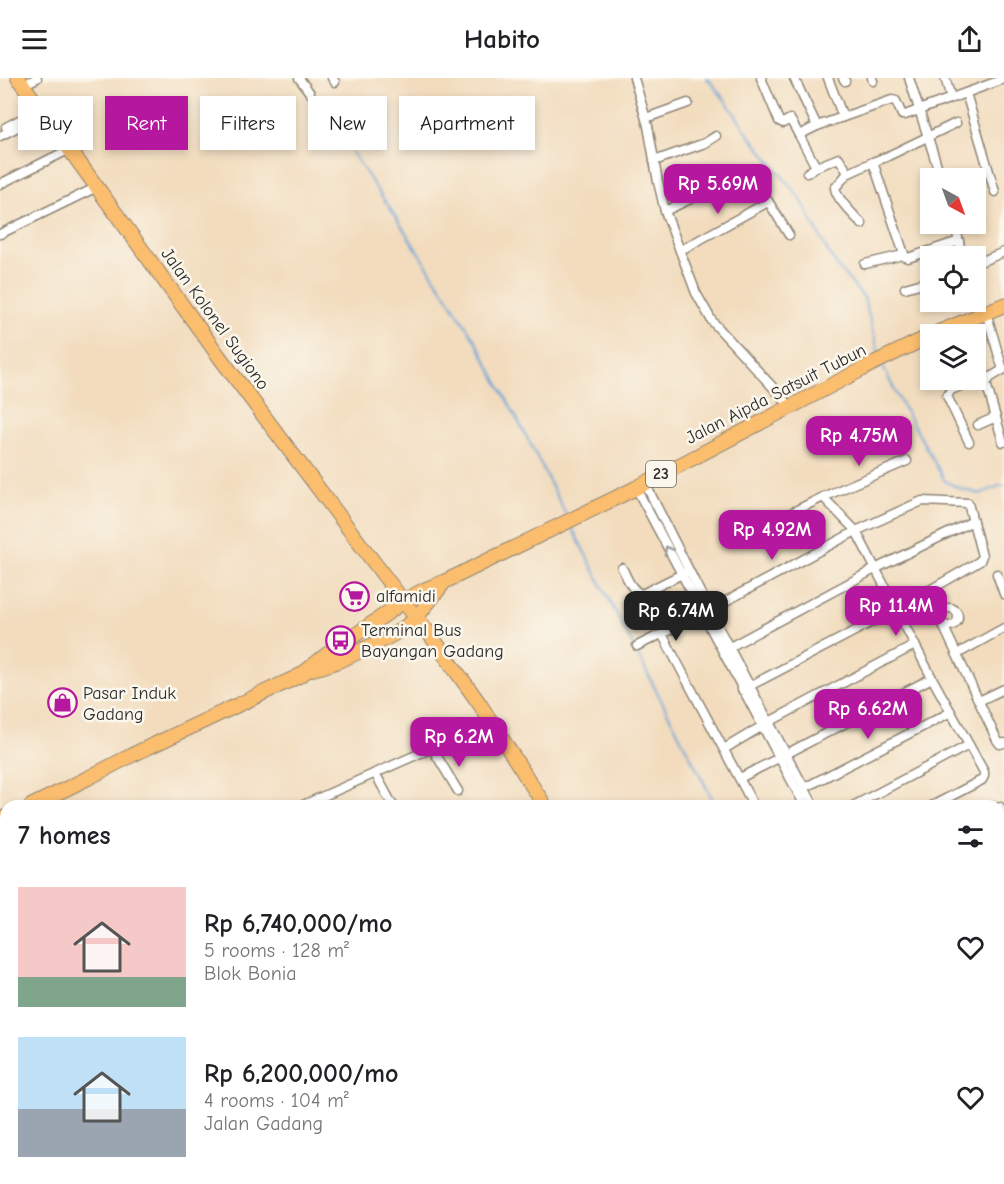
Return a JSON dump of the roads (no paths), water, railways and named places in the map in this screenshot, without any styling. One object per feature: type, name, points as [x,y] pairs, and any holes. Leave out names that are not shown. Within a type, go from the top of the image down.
[{"type":"main road","name":"Jalan Kolonel Sugiono","points":[[20,81],[31,96]]},
{"type":"main road","name":"Jalan Kolonel Sugiono","points":[[71,150],[221,358],[429,633],[490,720],[541,800]]},
{"type":"main road","name":"Jalan Aipda Satsuit Tubun","points":[[966,324],[983,313],[1004,305]]},
{"type":"main road","name":"Jalan Aipda Satsuit Tubun","points":[[308,670],[328,653],[403,601],[640,485],[920,341]]},
{"type":"main road","name":"Jalan Aipda Satsuit Tubun","points":[[308,670],[335,663],[406,627],[446,581]]},
{"type":"main road","points":[[43,800],[308,670]]},
{"type":"street","points":[[20,81],[37,78]]},
{"type":"street","points":[[299,78],[310,93]]},
{"type":"street","points":[[634,78],[646,118],[665,211],[696,293],[712,321],[791,407]]},
{"type":"street","points":[[761,78],[779,121],[783,123],[790,119],[816,167]]},
{"type":"street","points":[[794,78],[817,126]]},
{"type":"street","points":[[828,78],[843,117]]},
{"type":"street","points":[[911,78],[938,168]]},
{"type":"street","points":[[945,78],[951,98]]},
{"type":"street","points":[[799,135],[817,126],[892,100],[896,101],[902,115],[1004,79]]},
{"type":"street","points":[[966,93],[995,192]]},
{"type":"street","points":[[646,118],[688,104]]},
{"type":"street","points":[[1,132],[18,123]]},
{"type":"street","points":[[862,224],[835,192],[836,185],[849,173],[956,123]]},
{"type":"street","points":[[654,161],[705,143],[716,136]]},
{"type":"street","points":[[0,184],[68,150]]},
{"type":"street","points":[[807,173],[839,158],[849,173]]},
{"type":"street","points":[[873,162],[905,258],[959,241]]},
{"type":"street","points":[[665,211],[743,174],[748,174],[755,180],[789,235]]},
{"type":"street","points":[[0,234],[97,187]]},
{"type":"street","points":[[681,250],[768,202]]},
{"type":"street","points":[[957,234],[960,246]]},
{"type":"street","points":[[986,259],[1004,252]]},
{"type":"street","points":[[865,264],[903,255]]},
{"type":"street","points":[[905,288],[920,284]]},
{"type":"street","points":[[983,313],[1004,370],[991,377],[986,383],[1004,442]]},
{"type":"street","points":[[951,390],[947,396],[969,442]]},
{"type":"street","points":[[978,425],[996,417]]},
{"type":"street","points":[[751,533],[823,497],[907,461]]},
{"type":"street","points":[[640,485],[705,612],[801,790],[809,800]]},
{"type":"street","points":[[823,497],[856,531],[932,678],[984,772],[982,780],[944,800]]},
{"type":"street","points":[[638,646],[856,531],[922,501],[966,502],[969,504],[982,556],[980,561],[897,609],[746,688]]},
{"type":"street","points":[[725,649],[973,520]]},
{"type":"street","points":[[622,568],[634,590],[642,594],[685,572]]},
{"type":"street","points":[[997,574],[1004,593]]},
{"type":"street","points":[[950,641],[958,618],[957,612],[950,608],[942,611],[940,617],[942,623],[950,641],[997,740],[1000,744],[1004,743]]},
{"type":"street","points":[[942,623],[947,626],[955,623]]},
{"type":"street","points":[[957,654],[1004,628]]},
{"type":"street","points":[[662,634],[751,800]]},
{"type":"street","points":[[724,748],[915,645]]},
{"type":"street","points":[[740,778],[932,678]]},
{"type":"street","points":[[979,701],[1004,689]]},
{"type":"street","points":[[801,790],[951,712]]},
{"type":"street","points":[[325,800],[375,773],[490,720]]},
{"type":"street","points":[[864,800],[969,745]]},
{"type":"street","points":[[432,748],[458,791]]},
{"type":"street","points":[[375,773],[390,800]]},
{"type":"street","points":[[801,790],[803,800]]},
{"type":"waterway","points":[[707,78],[802,201],[837,266],[864,298],[879,354]]},
{"type":"waterway","points":[[350,150],[475,340],[565,513]]},
{"type":"waterway","points":[[882,365],[945,481],[961,489],[980,494],[1004,486]]},
{"type":"waterway","points":[[572,528],[713,800]]},
{"type":"place","name":"alfamidi","points":[[355,596]]},
{"type":"place","name":"Terminal Bus Bayangan Gadang","points":[[340,640]]},
{"type":"place","name":"Pasar Induk Gadang","points":[[62,703]]}]
